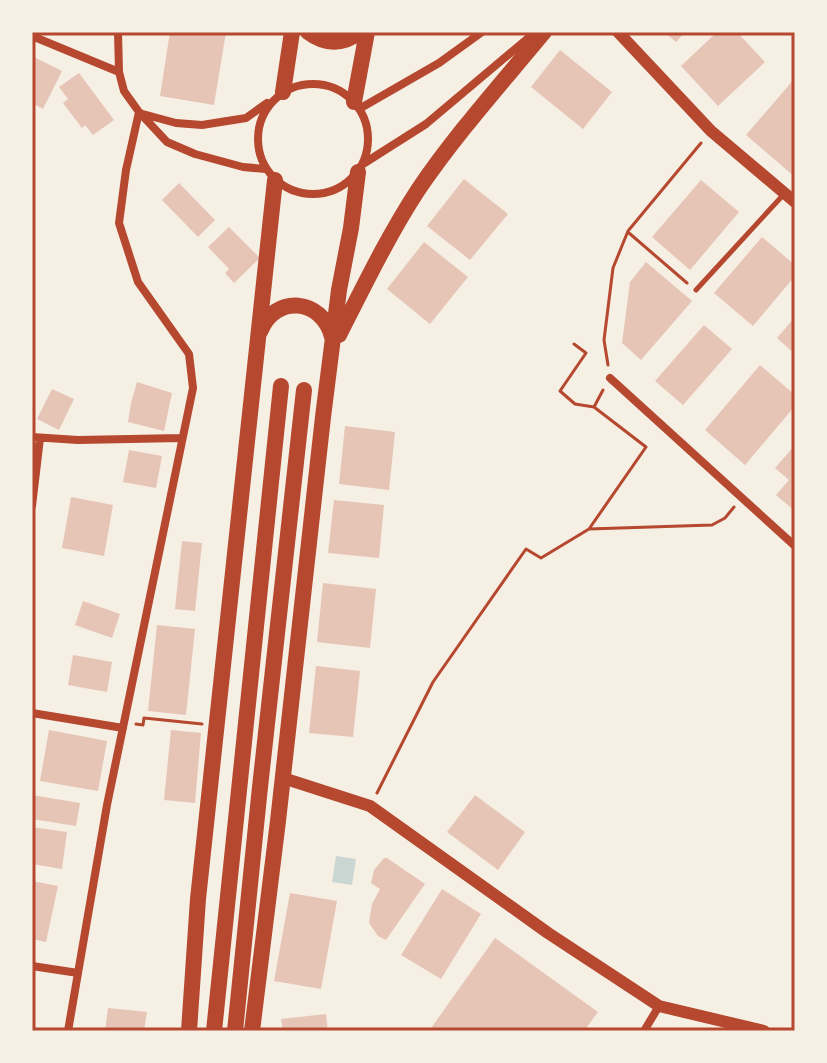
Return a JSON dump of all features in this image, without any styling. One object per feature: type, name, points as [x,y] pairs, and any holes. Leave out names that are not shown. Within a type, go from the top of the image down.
[{"type":"highway","points":[[280,95],[292,32]]},
{"type":"highway","points":[[308,32],[328,42],[340,42],[360,32]]},
{"type":"highway","points":[[357,106],[367,32]]},
{"type":"highway","points":[[333,347],[374,265],[416,193],[448,148],[544,32]]},
{"type":"highway","points":[[252,1031],[323,417],[339,290],[360,168]]},
{"type":"highway","points":[[189,1031],[198,899],[259,335],[270,174]]},
{"type":"highway","points":[[259,335],[270,315],[290,305],[302,306],[313,309],[329,325],[333,347]]},
{"type":"highway","points":[[214,1031],[281,386]]},
{"type":"highway","points":[[235,1031],[304,390]]},
{"type":"street","points":[[118,32],[119,72],[124,91],[167,142],[195,154],[270,174]]},
{"type":"street","points":[[357,106],[439,63],[482,32]]},
{"type":"street","points":[[280,95],[266,110],[260,124],[257,139],[260,155],[270,174],[288,189],[318,195],[347,183],[360,168],[426,124],[536,32]]},
{"type":"street","points":[[618,32],[711,131],[790,197]]},
{"type":"street","points":[[32,36],[119,72]]},
{"type":"street","points":[[139,112],[176,123],[202,125],[246,118],[297,86],[328,86],[342,92],[357,106],[366,122],[367,151],[360,168]]},
{"type":"street","points":[[68,1031],[107,805],[193,388],[189,354],[138,282],[119,223],[126,170],[139,112]]},
{"type":"street","points":[[610,378],[795,546]]},
{"type":"street","points":[[32,506],[36,438],[181,438]]},
{"type":"street","points":[[32,713],[123,725]]},
{"type":"street","points":[[283,778],[370,806],[548,933],[659,1006],[764,1031]]},
{"type":"street","points":[[32,966],[78,973]]},
{"type":"street","points":[[644,1031],[659,1006]]},
{"type":"lane","points":[[696,290],[790,197]]},
{"type":"path","points":[[594,407],[610,378],[604,340],[613,268],[628,231],[711,131]]},
{"type":"path","points":[[628,231],[696,290]]},
{"type":"path","points":[[370,806],[433,682],[526,549],[541,558],[589,529],[646,447],[594,407],[575,404],[560,391],[586,353],[574,344]]},
{"type":"path","points":[[589,529],[712,525],[725,518],[742,497]]},
{"type":"path","points":[[123,725],[143,725],[144,718],[217,725]]},
{"type":"shaded area","points":[[336,856],[356,859],[352,885],[332,882]]},
{"type":"building","points":[[170,32],[226,32],[214,105],[160,96]]},
{"type":"building","points":[[664,32],[685,32],[676,42]]},
{"type":"building","points":[[717,32],[737,32],[765,62],[718,106],[681,66]]},
{"type":"building","points":[[560,50],[612,92],[583,129],[531,87]]},
{"type":"building","points":[[32,56],[62,71],[43,109],[32,103]]},
{"type":"building","points":[[79,73],[114,120],[93,135],[85,125],[82,128],[63,103],[68,99],[59,87]]},
{"type":"building","points":[[795,78],[795,177],[746,135]]},
{"type":"building","points":[[464,179],[508,214],[470,260],[427,226]]},
{"type":"building","points":[[701,180],[739,212],[690,270],[652,237]]},
{"type":"building","points":[[179,183],[215,220],[198,237],[162,200]]},
{"type":"building","points":[[229,227],[260,258],[234,283],[225,273],[229,269],[208,247]]},
{"type":"building","points":[[762,237],[795,265],[795,276],[753,326],[714,293]]},
{"type":"building","points":[[424,242],[468,277],[430,324],[387,289]]},
{"type":"building","points":[[646,262],[692,301],[641,360],[622,343],[630,282]]},
{"type":"building","points":[[795,317],[795,354],[777,338]]},
{"type":"building","points":[[704,325],[732,349],[683,405],[655,381]]},
{"type":"building","points":[[760,365],[795,395],[795,406],[745,465],[705,430]]},
{"type":"building","points":[[137,382],[172,393],[164,431],[128,422]]},
{"type":"building","points":[[52,389],[74,399],[59,430],[37,419]]},
{"type":"building","points":[[345,426],[395,432],[389,490],[339,484]]},
{"type":"building","points":[[795,445],[795,511],[776,495],[789,480],[775,468]]},
{"type":"building","points":[[129,450],[162,456],[156,488],[123,482]]},
{"type":"building","points":[[71,497],[113,505],[104,556],[62,548]]},
{"type":"building","points":[[334,500],[384,505],[379,558],[328,553]]},
{"type":"building","points":[[182,541],[202,543],[195,611],[175,609]]},
{"type":"building","points":[[323,583],[376,589],[370,648],[317,642]]},
{"type":"building","points":[[83,601],[120,614],[112,638],[75,625]]},
{"type":"building","points":[[157,625],[195,629],[186,715],[148,711]]},
{"type":"building","points":[[73,655],[112,662],[107,692],[68,685]]},
{"type":"building","points":[[316,666],[360,671],[353,737],[309,733]]},
{"type":"building","points":[[49,730],[107,741],[98,791],[40,781]]},
{"type":"building","points":[[171,730],[201,733],[195,803],[164,800]]},
{"type":"building","points":[[32,795],[80,803],[76,826],[32,819]]},
{"type":"building","points":[[475,795],[525,832],[498,870],[447,832]]},
{"type":"building","points":[[32,827],[67,832],[62,869],[32,864]]},
{"type":"building","points":[[384,858],[425,884],[386,940],[378,936],[369,923],[372,904],[380,889],[371,883],[374,870]]},
{"type":"building","points":[[32,881],[58,886],[46,942],[32,939]]},
{"type":"building","points":[[442,889],[481,914],[441,979],[401,955]]},
{"type":"building","points":[[290,893],[337,901],[321,989],[274,981]]},
{"type":"building","points":[[495,938],[598,1012],[584,1031],[429,1031]]},
{"type":"building","points":[[108,1008],[147,1012],[144,1031],[105,1031]]},
{"type":"building","points":[[326,1014],[328,1031],[283,1031],[281,1019]]}]
